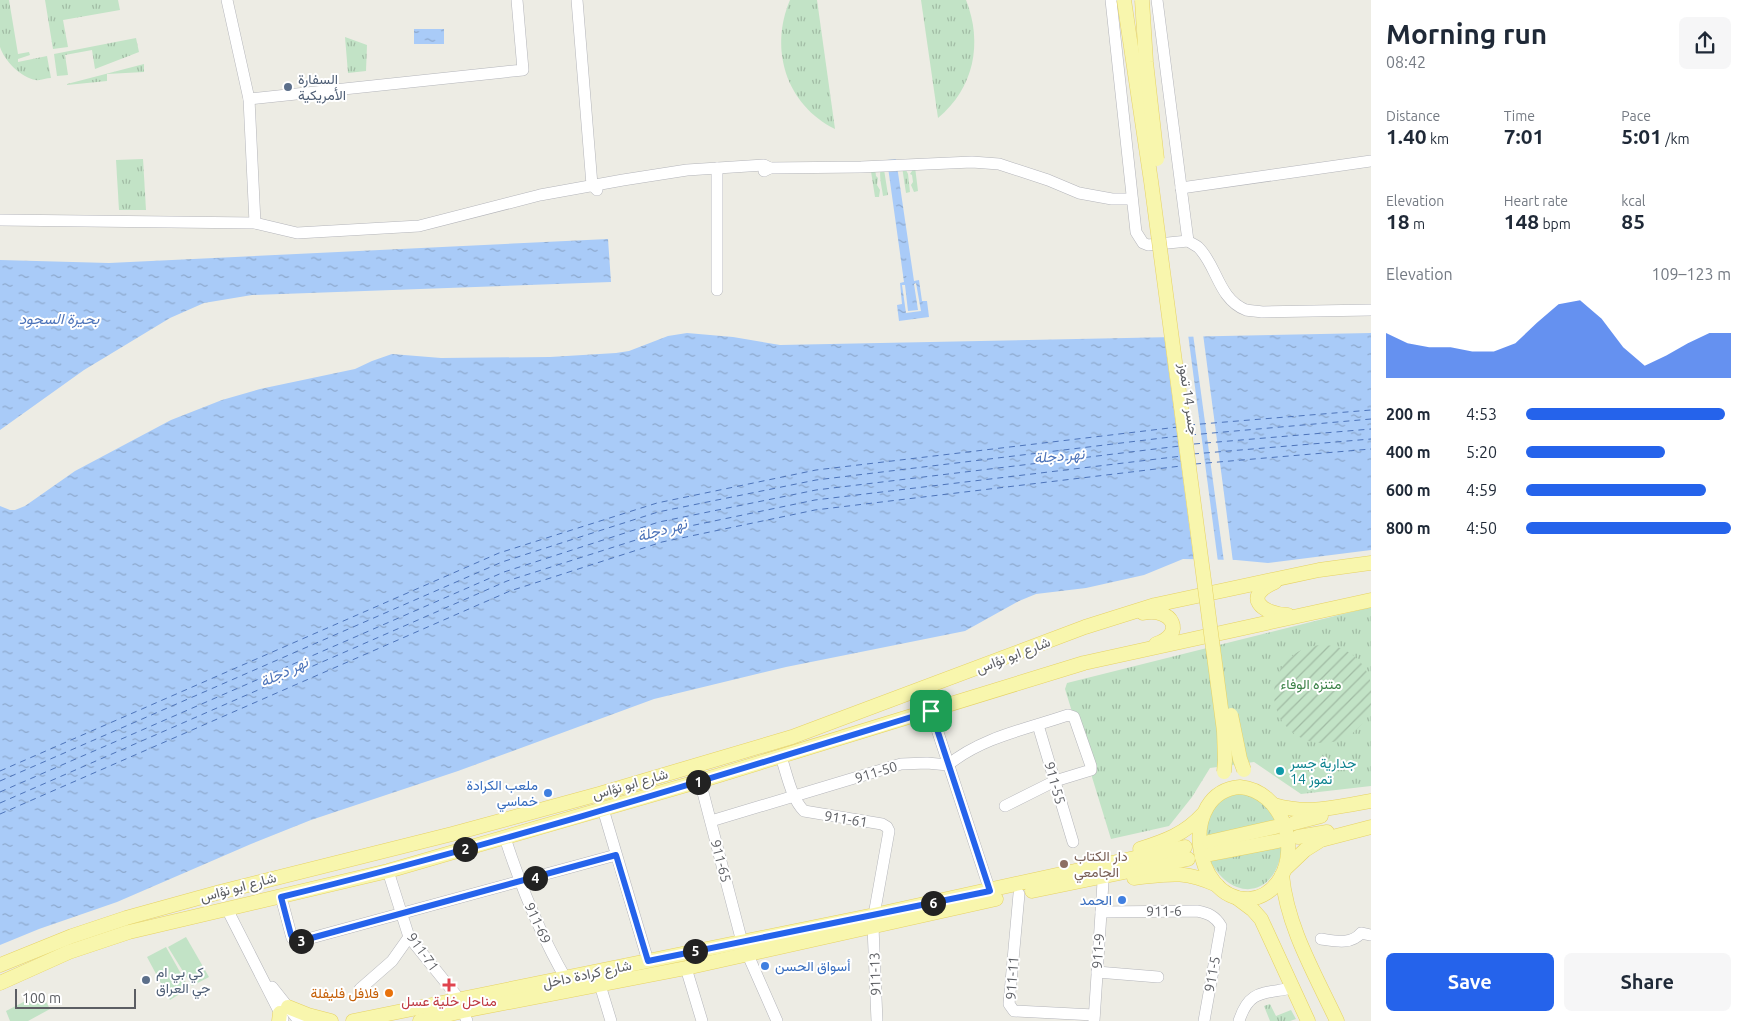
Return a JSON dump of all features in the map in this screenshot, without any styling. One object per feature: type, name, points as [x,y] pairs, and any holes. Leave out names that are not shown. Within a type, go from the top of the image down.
[{"type":"main road","name":"جسر 14 تموز","points":[[1124,0],[1151,180],[1224,731],[1224,772],[1217,796]]},
{"type":"main road","name":"جسر 14 تموز","points":[[1142,0],[1146,62],[1160,180],[1233,728],[1244,770],[1259,792]]},
{"type":"main road","name":"شارع ابو نؤاس","points":[[0,964],[72,936],[126,918],[220,892],[452,834],[599,794],[792,737],[1085,627],[1155,605],[1319,570],[1371,563]]},
{"type":"main road","points":[[1319,570],[1268,585],[1258,596],[1260,607],[1277,615],[1291,615],[1336,608]]},
{"type":"main road","name":"شارع ابو نؤاس","points":[[0,983],[97,942],[152,926],[388,871],[505,838],[781,757],[1084,663],[1371,600]]},
{"type":"main road","points":[[1085,627],[1124,616],[1151,611],[1170,617],[1173,629],[1161,642],[1122,654]]},
{"type":"main road","points":[[1055,881],[1166,841],[1184,832],[1217,796],[1234,788],[1247,788],[1259,792],[1274,805],[1281,816],[1287,836],[1288,856],[1284,872],[1286,901],[1293,924],[1337,1021]]},
{"type":"main road","points":[[1274,805],[1312,811],[1371,801]]},
{"type":"main road","points":[[1294,823],[1371,805]]},
{"type":"main road","points":[[1205,811],[1200,830],[1200,850],[1206,870],[1218,886]]},
{"type":"main road","points":[[1275,827],[1210,848],[1278,841]]},
{"type":"main road","points":[[1234,896],[1247,899],[1260,897],[1271,890],[1284,872],[1305,850],[1320,840],[1369,829]]},
{"type":"main road","points":[[1298,838],[1369,829]]},
{"type":"main road","points":[[1055,881],[1186,853]]},
{"type":"main road","points":[[1055,881],[1103,882],[1182,873],[1218,886],[1253,910],[1260,919],[1308,1021]]},
{"type":"main road","name":"شارع كرادة داخل","points":[[873,921],[990,891],[1055,881]]},
{"type":"main road","name":"شارع كرادة داخل","points":[[420,1021],[566,979],[648,961],[745,948],[873,921],[1019,894],[1055,881]]},
{"type":"main road","name":"شارع كرادة داخل","points":[[353,1021],[463,1010],[600,985],[686,968],[745,948]]},
{"type":"main road","points":[[283,1015],[308,1015],[331,1021]]},
{"type":"street","points":[[227,0],[249,99],[255,223]]},
{"type":"street","points":[[249,99],[523,70],[518,0]]},
{"type":"street","points":[[577,0],[592,185]]},
{"type":"street","points":[[1111,0],[1136,232],[1143,243],[1148,245],[1188,240],[1199,248],[1220,286],[1235,303],[1246,310],[1262,312],[1371,310]]},
{"type":"street","points":[[1157,0],[1188,240]]},
{"type":"street","points":[[1181,188],[1371,161]]},
{"type":"street","points":[[0,220],[255,223],[297,233],[419,226],[592,185],[655,174],[717,171],[764,165],[770,168],[861,167],[972,162],[999,164],[1048,180],[1079,193],[1112,199],[1132,199]]},
{"type":"street","points":[[717,171],[717,290]]},
{"type":"street","points":[[931,711],[990,891]]},
{"type":"street","points":[[948,765],[980,743],[1068,715],[1074,717],[1091,770],[1054,781],[1005,806]]},
{"type":"street","name":"911-55","points":[[1038,725],[1072,842]]},
{"type":"street","name":"911-61","points":[[781,757],[795,797],[799,806],[804,811],[882,824],[887,827],[889,831],[873,921]]},
{"type":"street","name":"911-50","points":[[711,821],[901,764],[927,763],[948,765]]},
{"type":"street","name":"911-65","points":[[700,781],[745,948],[777,1021]]},
{"type":"street","points":[[603,809],[648,961]]},
{"type":"street","name":"911-69","points":[[505,838],[520,883],[535,919],[566,979]]},
{"type":"street","points":[[281,897],[291,935],[297,941],[520,883],[616,855]]},
{"type":"street","name":"911-71","points":[[388,871],[409,937],[463,1010]]},
{"type":"street","name":"911-9","points":[[1094,1018],[1103,882]]},
{"type":"street","name":"911-11","points":[[1019,894],[1009,1004],[1011,1008],[1014,1011],[1094,1018]]},
{"type":"street","points":[[227,909],[283,1015],[299,1021]]},
{"type":"street","name":"911-6","points":[[1101,912],[1197,911],[1217,919],[1220,926]]},
{"type":"street","name":"911-13","points":[[873,921],[877,1021]]},
{"type":"street","name":"911-5","points":[[1204,1021],[1220,926]]},
{"type":"street","points":[[1321,939],[1346,942],[1357,938],[1361,934],[1371,935]]},
{"type":"street","points":[[360,989],[392,961],[409,937]]},
{"type":"street","points":[[686,968],[702,1021]]},
{"type":"street","points":[[1097,972],[1158,977]]},
{"type":"street","points":[[600,985],[611,1021]]},
{"type":"street","points":[[1239,1021],[1245,1004],[1252,998],[1292,988]]},
{"type":"green space","points":[[0,0],[9,0],[18,54],[29,52],[30,55],[18,59],[18,62],[47,56],[51,78],[30,79],[14,68],[5,57],[0,47]]},
{"type":"green space","points":[[45,0],[118,0],[120,10],[63,20],[68,47],[53,49]]},
{"type":"green space","points":[[790,0],[817,0],[835,129],[818,119],[804,106],[786,74],[782,56],[781,37]]},
{"type":"green space","points":[[921,0],[966,0],[974,32],[972,64],[967,79],[960,93],[938,118]]},
{"type":"green space","points":[[345,37],[367,45],[366,71],[348,73]]},
{"type":"green space","points":[[136,38],[139,52],[95,69],[92,50],[65,55],[68,75],[57,76],[54,54]]},
{"type":"green space","points":[[144,64],[144,72],[107,74],[107,81],[67,85],[67,84]]},
{"type":"green space","points":[[143,159],[146,210],[119,210],[116,160]]},
{"type":"green space","points":[[909,159],[914,159],[918,191],[914,192],[911,185],[913,182],[912,175],[910,174],[912,171]]},
{"type":"green space","points":[[901,160],[908,174],[910,192],[906,193]]},
{"type":"green space","points":[[883,163],[888,195],[883,196],[880,175]]},
{"type":"green space","points":[[870,165],[875,168],[878,178],[879,197],[875,197]]},
{"type":"green space","name":"متنزه الوفاء","points":[[1371,607],[1371,786],[1301,794],[1254,762],[1210,768],[1192,797],[1169,826],[1111,839],[1065,689],[1067,683]]},
{"type":"green space","name":"متنزه الوفاء","points":[[1323,645],[1342,649],[1358,659],[1371,684],[1371,704],[1368,713],[1358,729],[1342,739],[1323,743],[1304,739],[1288,729],[1278,713],[1274,694],[1278,675],[1288,659],[1304,649]]},
{"type":"green space","points":[[1235,794],[1256,798],[1265,806],[1277,823],[1206,841],[1208,825],[1214,809],[1221,801]]},
{"type":"green space","points":[[1282,843],[1279,861],[1273,874],[1264,884],[1254,888],[1242,889],[1230,884],[1219,874],[1209,859]]},
{"type":"green space","points":[[186,937],[209,977],[192,986],[168,947]]},
{"type":"green space","points":[[166,947],[189,988],[170,1000],[147,957]]},
{"type":"green space","points":[[41,993],[50,1009],[28,1021],[10,1021],[6,1011]]},
{"type":"green space","points":[[1270,1004],[1276,1016],[1291,1010],[1296,1019],[1290,1021],[1270,1021],[1264,1006]]},
{"type":"water","points":[[414,29],[444,29],[444,44],[414,44]]},
{"type":"water","points":[[896,159],[914,281],[919,280],[922,301],[927,301],[929,317],[899,321],[897,305],[902,304],[900,283],[904,282],[887,160]],"holes":[[[916,283],[921,311],[906,313],[902,285],[905,285],[908,311],[918,310],[914,284]]]},
{"type":"water","name":"بحيرة السجود","points":[[608,239],[611,282],[252,295],[204,303],[170,318],[84,370],[0,430],[0,260],[109,263]]},
{"type":"water","name":"نهر دجلة","points":[[687,333],[733,337],[780,345],[1371,333],[1371,550],[1268,563],[1183,559],[1144,575],[1086,588],[1036,594],[1019,601],[965,631],[786,667],[654,699],[458,771],[311,820],[117,902],[39,929],[0,945],[0,506],[15,510],[25,506],[75,471],[171,420],[222,400],[260,389],[355,369],[392,354],[441,358],[550,357],[616,353],[629,351],[668,336]]},
{"type":"pier","points":[[1188,334],[1218,562],[1194,562],[1164,335]]},
{"type":"pier","points":[[1193,334],[1203,334],[1233,562],[1224,562]]},
{"type":"ferry route","points":[[1189,425],[1371,410]]},
{"type":"ferry route","points":[[1190,435],[1371,419]]},
{"type":"ferry route","points":[[0,771],[499,553],[657,503],[816,470],[1178,427]]},
{"type":"ferry route","points":[[1194,444],[1371,429]]},
{"type":"ferry route","points":[[0,781],[502,562],[658,512],[816,480],[1179,436]]},
{"type":"ferry route","points":[[1193,454],[1371,439]]},
{"type":"ferry route","points":[[0,792],[504,572],[659,522],[816,490],[1180,446]]},
{"type":"ferry route","points":[[1195,464],[1371,449]]},
{"type":"ferry route","points":[[0,803],[507,581],[661,532],[815,500],[1182,456]]},
{"type":"ferry route","points":[[0,814],[510,591],[662,542],[815,510],[1181,466]]},
{"type":"place","name":"السفارة الأمريكية","points":[[288,87]]},
{"type":"place","name":"جدارية جسر 14 تموز","points":[[1280,771]]},
{"type":"place","name":"ملعب الكرادة خماسي","points":[[548,793]]},
{"type":"place","name":"دار الكتاب الجامعي","points":[[1064,864]]},
{"type":"place","name":"الحمد","points":[[1122,900]]},
{"type":"place","name":"أسواق الحسن","points":[[765,966]]},
{"type":"place","name":"كي بي ام جي العراق","points":[[146,980]]},
{"type":"place","name":"مناحل خلية عسل","points":[[449,985]]},
{"type":"place","name":"فلافل فليفلة","points":[[389,993]]},
{"type":"route","points":[[931,711],[990,891],[648,961],[616,855],[520,883],[304,940],[297,941],[292,938],[281,897],[388,871],[505,838],[931,711]]}]
